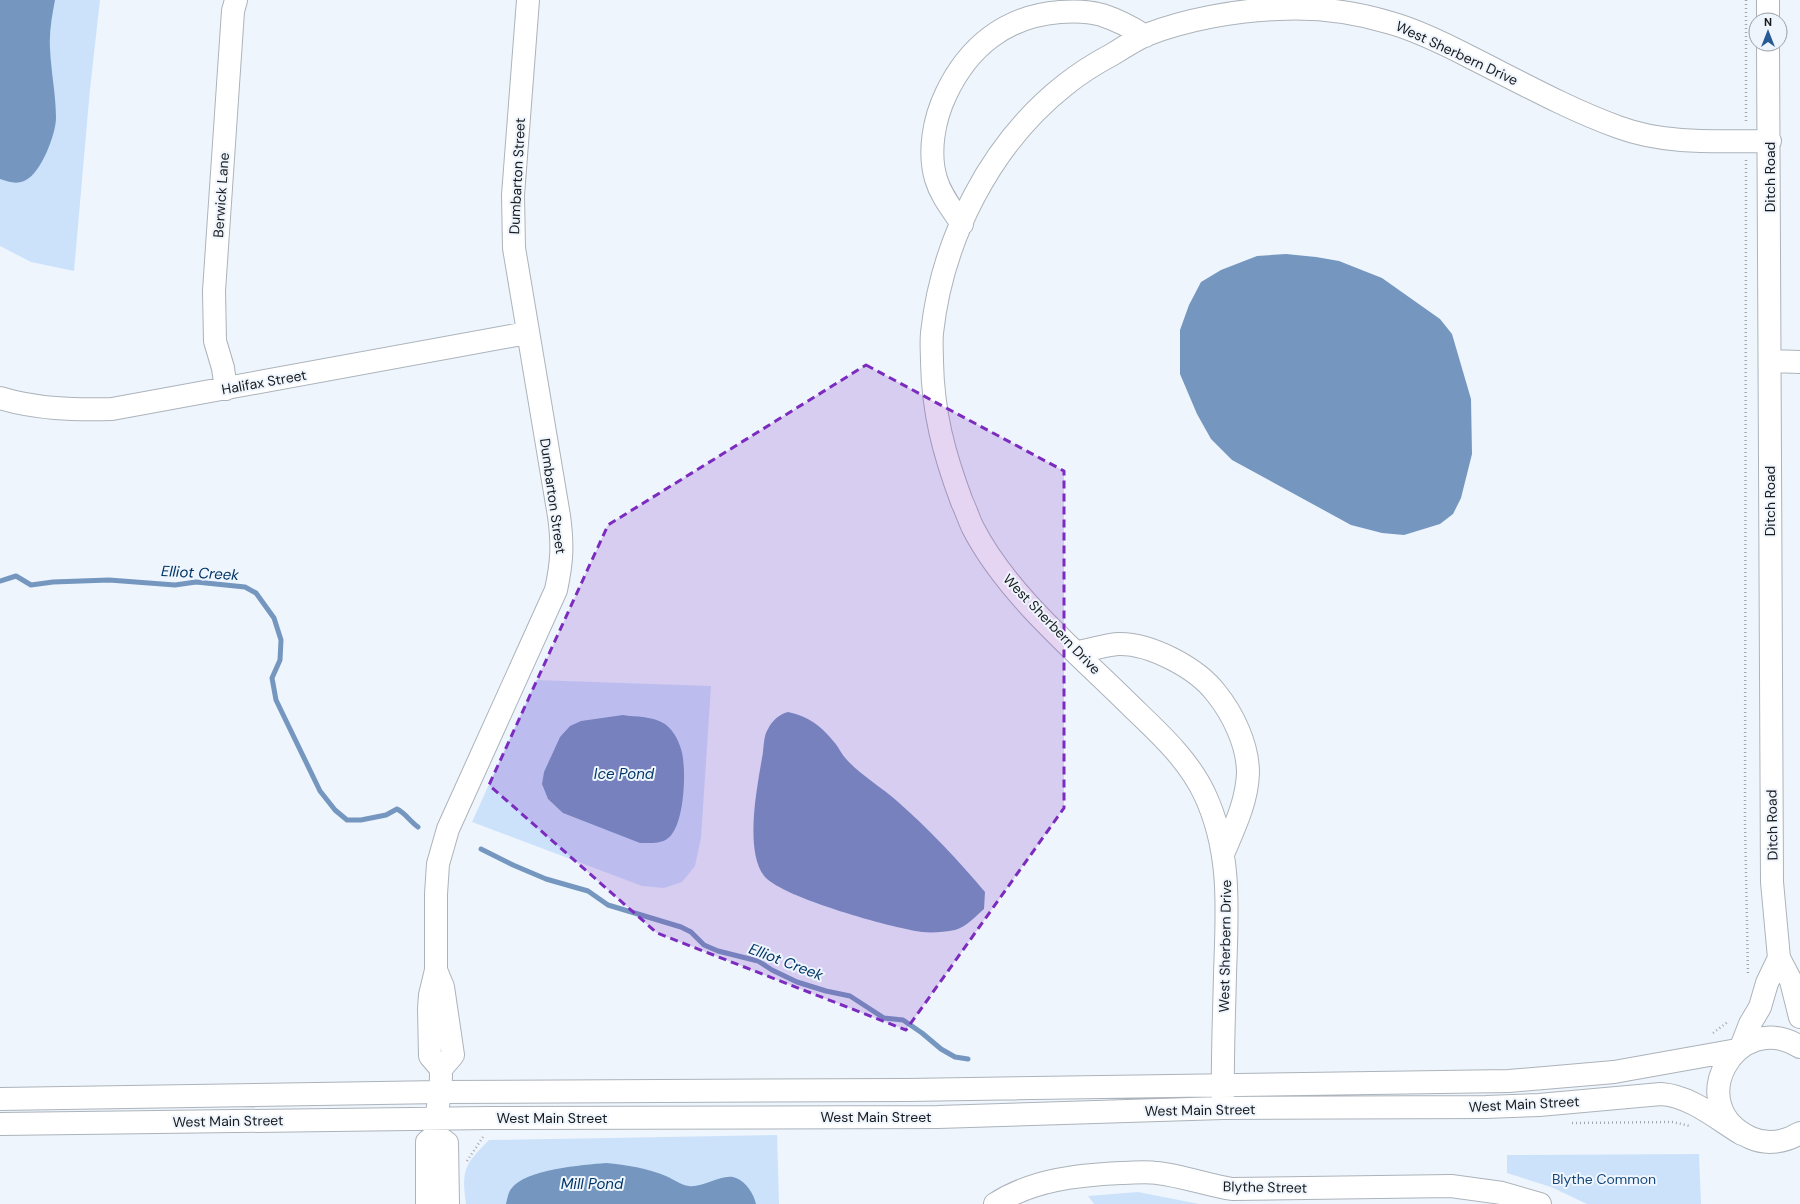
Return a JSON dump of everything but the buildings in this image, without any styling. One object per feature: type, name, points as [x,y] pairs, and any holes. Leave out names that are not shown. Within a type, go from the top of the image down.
[{"type":"street","name":"Berwick Lane","points":[[226,388],[223,368],[215,341],[214,291],[233,11],[236,0]]},
{"type":"street","name":"Dumbarton Street","points":[[438,1113],[441,1069],[453,1055],[443,986],[436,970],[438,864],[444,841],[545,617],[556,590],[562,565],[562,541],[559,516],[527,333],[514,248],[513,195],[528,0]]},
{"type":"street","points":[[1768,0],[1768,12]]},
{"type":"street","name":"West Sherbern Drive","points":[[1223,1108],[1228,898],[1226,868],[1223,854],[1217,830],[1204,793],[1182,759],[1153,727],[1035,611],[999,570],[972,528],[953,479],[939,432],[933,388],[932,338],[939,294],[954,244],[970,202],[1014,137],[1037,111],[1062,87],[1084,71],[1145,36],[1207,18],[1243,11],[1316,9],[1356,14],[1394,23],[1435,39],[1588,115],[1620,128],[1659,138],[1686,141],[1770,141]]},
{"type":"street","points":[[962,224],[943,197],[936,178],[932,153],[935,128],[942,103],[955,75],[967,58],[983,42],[1005,27],[1027,17],[1049,13],[1077,11],[1100,15],[1122,22],[1145,36]]},
{"type":"street","name":"Ditch Road","points":[[1768,52],[1770,141],[1772,882],[1779,958],[1791,981],[1800,1017]]},
{"type":"street","name":"Halifax Street","points":[[0,398],[44,407],[78,410],[112,409],[527,333]]},
{"type":"street","points":[[1770,361],[1800,362]]},
{"type":"street","points":[[1077,652],[1119,644],[1139,646],[1180,663],[1200,677],[1216,692],[1229,712],[1239,732],[1248,772],[1246,794],[1239,817],[1223,854]]},
{"type":"street","points":[[1779,958],[1767,983],[1760,1007],[1739,1048],[1730,1057],[1721,1074],[1718,1093],[1723,1112],[1734,1128],[1742,1134],[1758,1141],[1775,1142],[1797,1136]]},
{"type":"street","name":"West Main Street","points":[[0,1124],[438,1113],[907,1090],[1542,1079],[1614,1072],[1739,1048],[1757,1040],[1774,1038],[1791,1042],[1800,1047]]},
{"type":"street","name":"West Main Street","points":[[0,1099],[438,1113],[938,1116],[1223,1108],[1508,1107],[1650,1094],[1667,1095],[1696,1105],[1742,1134]]},
{"type":"street","points":[[427,1204],[427,1142],[438,1113]]},
{"type":"street","points":[[438,1113],[448,1143],[448,1204]]},
{"type":"street","name":"Blythe Street","points":[[995,1204],[1018,1191],[1049,1182],[1082,1176],[1139,1172],[1170,1175],[1232,1189],[1451,1186],[1502,1193],[1540,1204]]},
{"type":"path","points":[[1746,0],[1745,822],[1748,979]]},
{"type":"path","points":[[1710,1035],[1731,1019]]},
{"type":"highlighted area","points":[[866,365],[1064,471],[1064,808],[906,1030],[657,933],[489,785],[608,525]]},
{"type":"green space","points":[[0,0],[100,0],[90,89],[74,271],[31,262],[0,246]]},
{"type":"green space","points":[[536,680],[711,686],[701,838],[695,866],[682,882],[664,888],[642,886],[472,822]]},
{"type":"green space","points":[[777,1135],[779,1204],[466,1204],[464,1183],[467,1168],[475,1155],[489,1140]]},
{"type":"green space","name":"Blythe Common","points":[[1699,1154],[1701,1204],[1587,1204],[1551,1187],[1507,1173],[1507,1155]]},
{"type":"green space","points":[[1138,1192],[1199,1204],[1094,1204],[1088,1196]]},
{"type":"water","points":[[0,0],[55,0],[50,42],[56,109],[55,125],[47,152],[37,170],[26,180],[16,183],[0,179]]},
{"type":"water","points":[[1286,254],[1339,261],[1382,278],[1440,319],[1452,334],[1471,399],[1472,454],[1461,498],[1453,514],[1440,524],[1404,535],[1382,533],[1351,525],[1232,460],[1211,439],[1197,414],[1180,374],[1180,330],[1189,305],[1201,282],[1221,270],[1257,256]]},
{"type":"water","points":[[788,712],[803,717],[820,727],[853,766],[897,801],[932,834],[985,892],[984,909],[971,921],[959,929],[943,932],[922,932],[887,925],[815,903],[793,894],[765,877],[759,866],[755,852],[754,819],[757,786],[766,732],[776,718]]},
{"type":"water","name":"Ice Pond","points":[[623,715],[650,718],[660,721],[665,724],[675,735],[681,749],[684,782],[681,810],[678,823],[673,833],[661,842],[640,843],[563,813],[548,799],[542,784],[544,772],[560,737],[570,726],[581,721]]},
{"type":"water","name":"Mill Pond","points":[[606,1163],[652,1171],[689,1186],[701,1185],[720,1178],[736,1178],[743,1182],[749,1189],[756,1204],[506,1204],[508,1194],[511,1189],[518,1182],[529,1177],[555,1169]]},
{"type":"waterway","name":"Elliot Creek","points":[[0,581],[16,576],[31,585],[53,582],[109,580],[175,585],[196,582],[245,587],[256,593],[274,618],[281,640],[280,660],[272,678],[276,700],[320,791],[335,810],[347,820],[361,820],[386,815],[397,809],[418,827]]},
{"type":"waterway","name":"Elliot Creek","points":[[481,849],[546,879],[588,891],[608,905],[681,927],[691,932],[704,945],[718,951],[758,961],[772,970],[797,982],[826,991],[850,996],[884,1018],[903,1020],[941,1049],[955,1057],[968,1059]]}]
